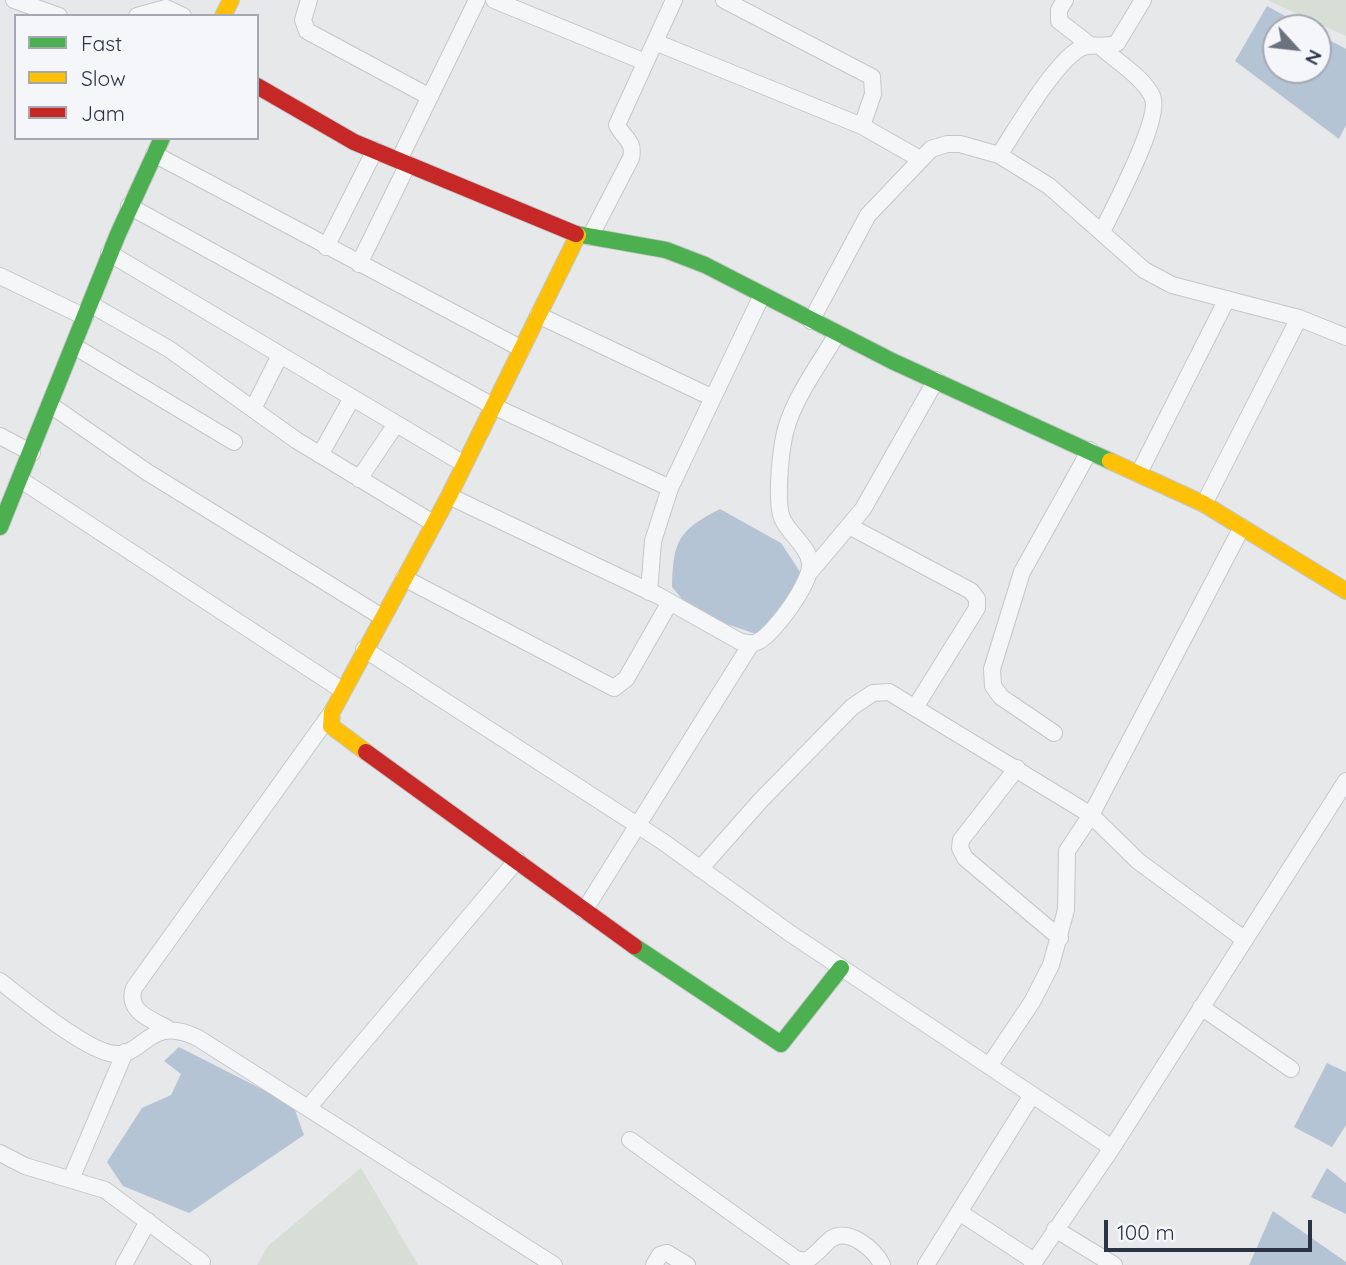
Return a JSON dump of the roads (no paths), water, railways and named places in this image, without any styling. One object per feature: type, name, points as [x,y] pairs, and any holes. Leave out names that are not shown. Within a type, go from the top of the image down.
[{"type":"street","points":[[14,0],[53,14]]},
{"type":"street","points":[[309,0],[303,20],[307,31],[430,97]]},
{"type":"street","points":[[359,264],[430,97],[477,0]]},
{"type":"street","points":[[494,0],[645,62]]},
{"type":"street","points":[[554,1265],[198,1038],[181,1029],[167,1028],[141,1014],[130,998],[134,988],[332,712],[449,496],[538,315],[631,158],[631,141],[617,125],[674,0]]},
{"type":"street","points":[[724,0],[872,77],[873,94],[862,126]]},
{"type":"street","points":[[1065,0],[1059,10],[1059,21],[1096,46],[1143,85],[1153,96],[1155,107],[1147,133],[1102,232]]},
{"type":"street","points":[[999,155],[1060,67],[1073,54],[1096,46],[1111,46],[1121,38],[1143,0]]},
{"type":"street","points":[[144,14],[166,8],[179,14]]},
{"type":"street","points":[[655,42],[862,126],[920,159]]},
{"type":"street","points":[[259,87],[308,117],[374,150],[584,236],[687,257],[837,334],[1204,504],[1346,591]]},
{"type":"street","points":[[0,527],[74,346],[81,311],[161,140]]},
{"type":"street","points":[[811,321],[868,215],[931,149],[947,144],[960,144],[999,155],[1049,186],[1144,270],[1172,285],[1299,318],[1346,337]]},
{"type":"street","points":[[326,247],[374,150]]},
{"type":"street","points":[[154,154],[522,349]]},
{"type":"street","points":[[130,206],[493,406],[670,488]]},
{"type":"street","points":[[110,253],[464,464]]},
{"type":"street","points":[[0,276],[169,349],[320,455],[433,523]]},
{"type":"street","points":[[649,592],[653,541],[670,488],[762,295]]},
{"type":"street","points":[[1139,473],[1227,299]]},
{"type":"street","points":[[538,315],[713,398]]},
{"type":"street","points":[[1204,504],[1299,318]]},
{"type":"street","points":[[810,572],[810,560],[782,517],[783,442],[794,410],[837,334]]},
{"type":"street","points":[[74,346],[234,442]]},
{"type":"street","points":[[253,409],[280,355]]},
{"type":"street","points":[[584,911],[751,644],[760,640],[774,627],[805,584],[810,572],[851,527],[936,380]]},
{"type":"street","points":[[320,455],[352,398]]},
{"type":"street","points":[[51,406],[147,472],[382,617]]},
{"type":"street","points":[[359,479],[396,424]]},
{"type":"street","points":[[0,436],[32,453]]},
{"type":"street","points":[[1054,733],[1001,697],[993,686],[992,669],[1022,572],[1090,450]]},
{"type":"street","points":[[21,480],[342,690]]},
{"type":"street","points":[[449,496],[751,644]]},
{"type":"street","points":[[851,527],[971,591],[977,599],[977,608],[916,706]]},
{"type":"street","points":[[989,1066],[1044,981],[1060,938],[1066,910],[1067,851],[1091,815],[1242,527]]},
{"type":"street","points":[[404,578],[614,688],[626,679],[670,602]]},
{"type":"street","points":[[364,649],[639,826],[841,968],[1112,1148]]},
{"type":"street","points":[[700,869],[761,800],[852,707],[873,693],[890,692],[1091,815],[1138,861],[1245,940]]},
{"type":"street","points":[[332,712],[331,726],[338,735],[517,860],[584,911],[781,1044],[841,968]]},
{"type":"street","points":[[1017,768],[961,840],[960,848],[965,858],[1060,938]]},
{"type":"street","points":[[959,1212],[1033,1263],[1112,1148],[1346,781]]},
{"type":"street","points":[[308,1108],[517,860]]},
{"type":"street","points":[[0,981],[88,1043],[110,1054],[125,1052],[167,1028]]},
{"type":"street","points":[[1201,1007],[1291,1069]]},
{"type":"street","points":[[71,1179],[125,1052]]},
{"type":"street","points":[[926,1265],[1032,1095]]},
{"type":"street","points":[[630,1140],[796,1259],[805,1261],[832,1238],[847,1237],[868,1247],[882,1265]]},
{"type":"street","points":[[0,1153],[26,1166],[104,1190],[202,1262]]},
{"type":"street","points":[[124,1265],[148,1221]]},
{"type":"street","points":[[1055,1229],[1114,1265]]},
{"type":"street","points":[[654,1265],[660,1255],[667,1253],[687,1265]]},
{"type":"water","points":[[1267,6],[1282,14],[1262,14]]},
{"type":"water","points":[[1262,15],[1262,81],[1235,61]]},
{"type":"water","points":[[1332,42],[1346,49],[1346,125],[1339,139],[1266,84],[1332,84]]},
{"type":"water","points":[[720,509],[781,543],[804,578],[762,636],[694,613],[672,587],[674,558],[681,538],[695,523]]},
{"type":"water","points":[[179,1047],[293,1105],[304,1135],[189,1213],[123,1186],[107,1162],[142,1108],[171,1095],[181,1074],[164,1061]]},
{"type":"water","points":[[1327,1063],[1346,1072],[1346,1125],[1332,1147],[1294,1127]]},
{"type":"water","points":[[1327,1168],[1346,1183],[1346,1214],[1311,1197]]},
{"type":"water","points":[[1273,1211],[1346,1262],[1346,1265],[1249,1265]]}]
